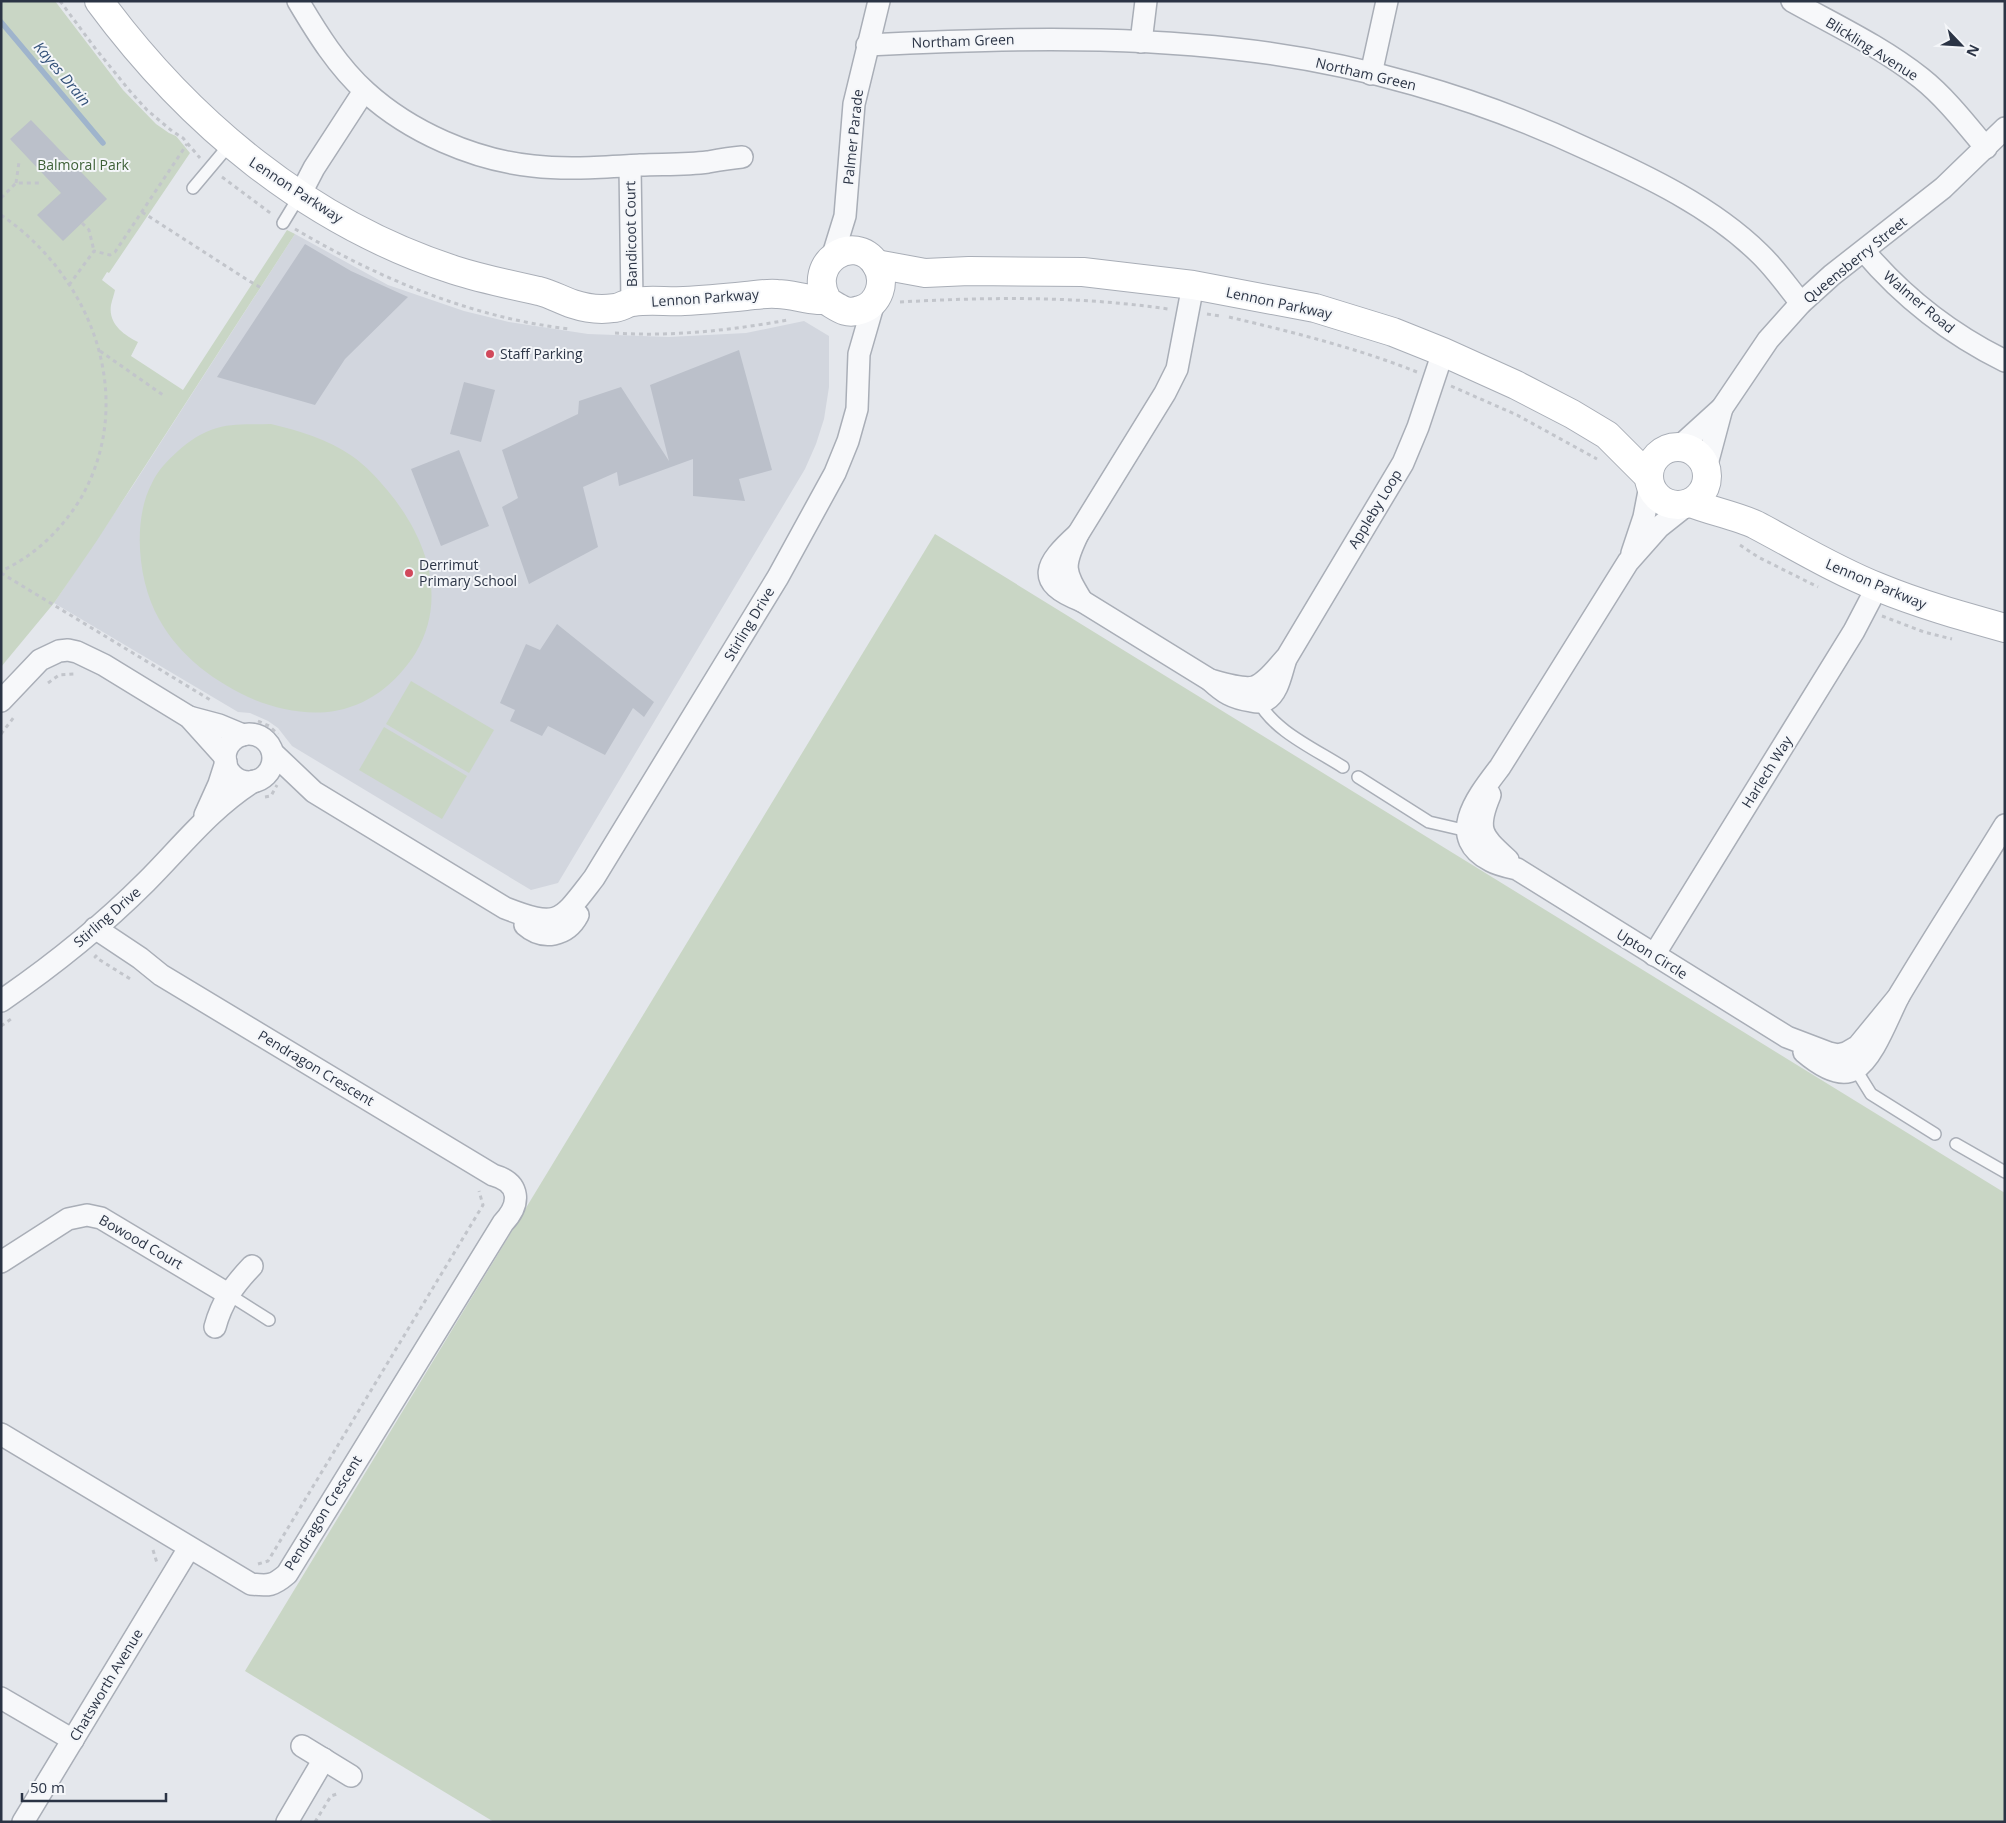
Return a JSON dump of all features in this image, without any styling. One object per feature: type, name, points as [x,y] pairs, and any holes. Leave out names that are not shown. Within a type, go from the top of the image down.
[{"type":"street","name":"Lennon Parkway","points":[[99,1],[138,50],[177,94],[250,161],[333,216],[382,241],[455,270],[496,282],[548,293],[573,304],[596,308],[616,308],[632,302],[670,302],[777,294],[829,303],[839,310],[858,311],[882,300],[896,285],[925,273]]},
{"type":"street","name":"Bandicoot Court","points":[[298,1],[337,61],[364,91],[384,107],[426,132],[468,150],[496,159],[534,166],[571,167],[708,162],[742,157]]},
{"type":"street","name":"Palmer Parade","points":[[828,262],[845,216],[854,104],[879,1]]},
{"type":"street","points":[[1141,42],[1146,1]]},
{"type":"street","points":[[1371,74],[1387,1]]},
{"type":"street","name":"Blickling Avenue","points":[[1792,1],[1880,51],[1921,78],[1986,148]]},
{"type":"street","name":"Northam Green","points":[[867,45],[970,40],[1141,42],[1236,49],[1371,74],[1427,88],[1525,122],[1593,152],[1652,181],[1708,213],[1745,239],[1768,261],[1801,303]]},
{"type":"street","points":[[300,195],[314,168],[364,91]]},
{"type":"street","name":"Queensberry Street","points":[[1674,447],[1722,408],[1768,340],[1801,303],[1943,188],[2005,128]]},
{"type":"street","name":"Bandicoot Court","points":[[630,166],[632,302]]},
{"type":"street","points":[[845,216],[856,238],[873,261],[881,280],[882,300]]},
{"type":"street","name":"Lennon Parkway","points":[[777,294],[808,280],[828,262],[847,251],[855,251],[873,261],[925,273],[1003,270],[1083,272],[1191,298],[1315,308],[1393,332],[1443,352],[1516,385],[1572,414],[1607,435],[1645,445],[1674,447]]},
{"type":"street","name":"Walmer Road","points":[[1864,251],[1902,292],[1938,322],[1980,349],[2005,361]]},
{"type":"street","points":[[828,262],[821,274],[820,283],[822,292],[829,303]]},
{"type":"street","points":[[1191,298],[1176,369],[1165,394],[1078,534],[1058,573],[1082,601],[1210,680],[1225,693],[1236,699],[1256,695]]},
{"type":"street","name":"Stirling Drive","points":[[272,753],[314,792],[505,908],[540,919],[558,918],[572,907],[594,878],[774,584],[831,480],[848,441],[857,410],[859,354],[882,300]]},
{"type":"street","name":"Stirling Drive","points":[[829,303],[847,324],[859,354]]},
{"type":"street","name":"Appleby Loop","points":[[1256,695],[1267,700],[1276,690],[1287,657],[1403,463],[1443,352]]},
{"type":"street","name":"Queensberry Street","points":[[1707,473],[1722,408]]},
{"type":"street","name":"Lennon Parkway","points":[[1607,435],[1649,481]]},
{"type":"street","points":[[1475,833],[1500,767],[1628,562],[1659,527],[1703,492],[1707,473],[1702,460],[1696,453],[1674,447],[1654,459],[1650,467],[1644,517],[1628,562]]},
{"type":"street","name":"Lennon Parkway","points":[[1707,473],[1744,533]]},
{"type":"street","points":[[1649,481],[1661,501],[1669,505],[1689,504]]},
{"type":"street","name":"Lennon Parkway","points":[[1689,504],[1712,512],[1744,533],[1801,551],[1872,599],[1935,608],[2005,628]]},
{"type":"street","name":"Harlech Way","points":[[1654,955],[1872,599]]},
{"type":"street","points":[[6,705],[40,660],[59,651],[78,652],[104,665],[189,717],[219,725],[242,735],[258,735],[265,740],[272,753],[271,768],[258,780],[246,782],[233,775],[225,760],[189,717]]},
{"type":"street","points":[[225,760],[230,743],[242,735]]},
{"type":"street","name":"Stirling Drive","points":[[202,822],[219,784],[225,760]]},
{"type":"street","name":"Stirling Drive","points":[[1,1001],[39,974],[104,934],[114,912],[146,883],[202,822],[232,795],[258,780],[279,781],[314,792]]},
{"type":"street","points":[[1851,1061],[1858,1046],[1899,996],[2005,825]]},
{"type":"street","name":"Upton Circle","points":[[1475,833],[1488,842],[1517,870],[1788,1037],[1829,1053],[1838,1054],[1851,1061]]},
{"type":"street","name":"Pendragon Crescent","points":[[114,912],[140,958]]},
{"type":"street","name":"Pendragon Crescent","points":[[1,1434],[251,1584],[264,1586],[275,1584],[287,1574],[503,1223],[504,1200],[501,1188],[486,1183],[161,975],[140,958],[104,934]]},
{"type":"street","name":"Bowood Court","points":[[1,1262],[68,1219],[78,1216],[94,1216],[115,1225],[228,1294]]},
{"type":"street","points":[[215,1327],[220,1310],[228,1294],[252,1266]]},
{"type":"street","name":"Chatsworth Avenue","points":[[23,1822],[189,1548]]},
{"type":"street","points":[[1,1698],[73,1740]]},
{"type":"street","points":[[302,1746],[352,1776]]},
{"type":"street","points":[[287,1822],[324,1759]]},
{"type":"lane","points":[[193,188],[230,144]]},
{"type":"lane","points":[[283,223],[300,195]]},
{"type":"lane","points":[[1256,695],[1268,716],[1287,732],[1343,767]]},
{"type":"lane","points":[[1358,777],[1429,822],[1475,833]]},
{"type":"lane","points":[[1851,1061],[1871,1094],[1935,1134]]},
{"type":"lane","points":[[1956,1144],[2005,1172]]},
{"type":"lane","name":"Bowood Court","points":[[228,1294],[269,1320]]},
{"type":"path","points":[[60,1],[95,48],[147,110],[172,131],[179,134],[210,167],[283,223],[340,256],[383,277],[437,298],[512,319],[576,329]]},
{"type":"path","points":[[94,251],[110,255],[115,252],[187,144]]},
{"type":"path","points":[[1,198],[16,183],[19,162]]},
{"type":"path","points":[[16,183],[39,183]]},
{"type":"path","points":[[142,212],[263,288]]},
{"type":"path","points":[[1,215],[37,245],[54,263],[82,306],[100,351],[106,388],[106,424],[103,444],[92,477],[74,509],[52,535],[24,559],[1,572],[216,703]]},
{"type":"path","points":[[69,285],[94,251],[89,230],[82,223]]},
{"type":"path","points":[[882,300],[996,298],[1116,302],[1191,298],[1226,316],[1360,352],[1434,379],[1517,415],[1601,462]]},
{"type":"path","points":[[614,333],[659,334],[728,329],[794,318]]},
{"type":"path","points":[[100,351],[163,395]]},
{"type":"path","points":[[1744,533],[1758,556],[1824,590]]},
{"type":"path","points":[[1872,599],[1924,632],[1958,641]]},
{"type":"path","points":[[43,686],[59,675],[78,674]]},
{"type":"path","points":[[1,734],[6,705]]},
{"type":"path","points":[[104,934],[95,957],[138,983]]},
{"type":"path","points":[[254,1565],[268,1560],[483,1205],[486,1183]]},
{"type":"path","points":[[147,1546],[155,1551],[157,1564],[174,1574]]},
{"type":"shaded area","name":"Derrimut Primary School","points":[[295,234],[388,285],[464,311],[509,322],[588,334],[669,337],[746,333],[804,321],[829,336],[829,387],[824,419],[805,469],[558,883],[531,890],[292,746],[278,728],[268,721],[250,713],[238,712],[54,603],[132,487]]},
{"type":"green space","name":"Balmoral Park","points":[[1,1],[55,1],[123,90],[156,124],[176,136],[190,153],[109,273],[107,272],[102,280],[115,290],[111,305],[112,318],[118,328],[138,342],[131,356],[183,390],[287,230],[295,234],[96,542],[54,603],[1,667]]},
{"type":"green space","points":[[271,424],[323,440],[343,450],[366,468],[388,491],[413,528],[422,548],[428,569],[431,590],[430,611],[425,633],[415,654],[403,671],[380,692],[363,702],[341,710],[316,713],[279,708],[255,700],[227,686],[200,667],[177,645],[159,619],[146,588],[140,551],[142,515],[154,478],[160,470],[182,447],[206,432],[230,425]]},
{"type":"green space","points":[[935,534],[2005,1193],[2005,1822],[494,1822],[245,1671]]},
{"type":"green space","points":[[411,681],[494,730],[469,773],[386,724]]},
{"type":"green space","points":[[384,727],[467,776],[442,819],[359,770]]},
{"type":"building","points":[[31,120],[107,199],[63,241],[37,215],[61,193],[10,139]]},
{"type":"building","points":[[305,244],[351,271],[408,297],[345,359],[315,405],[217,377]]},
{"type":"building","points":[[739,350],[772,470],[739,479],[745,501],[693,496],[693,459],[619,486],[617,472],[583,487],[598,547],[529,584],[502,507],[518,498],[502,450],[578,414],[579,401],[621,387],[669,461],[650,385]]},
{"type":"building","points":[[464,382],[495,390],[481,442],[450,434]]},
{"type":"building","points":[[459,450],[489,526],[441,546],[411,469]]},
{"type":"building","points":[[557,624],[654,702],[644,717],[633,708],[605,755],[548,726],[542,736],[510,721],[515,710],[500,703],[526,644],[540,650]]},
{"type":"waterway","name":"Kayes Drain","points":[[1,22],[103,143]]},
{"type":"place","name":"Staff Parking","points":[[490,354]]},
{"type":"place","name":"Derrimut Primary School","points":[[409,573]]}]
